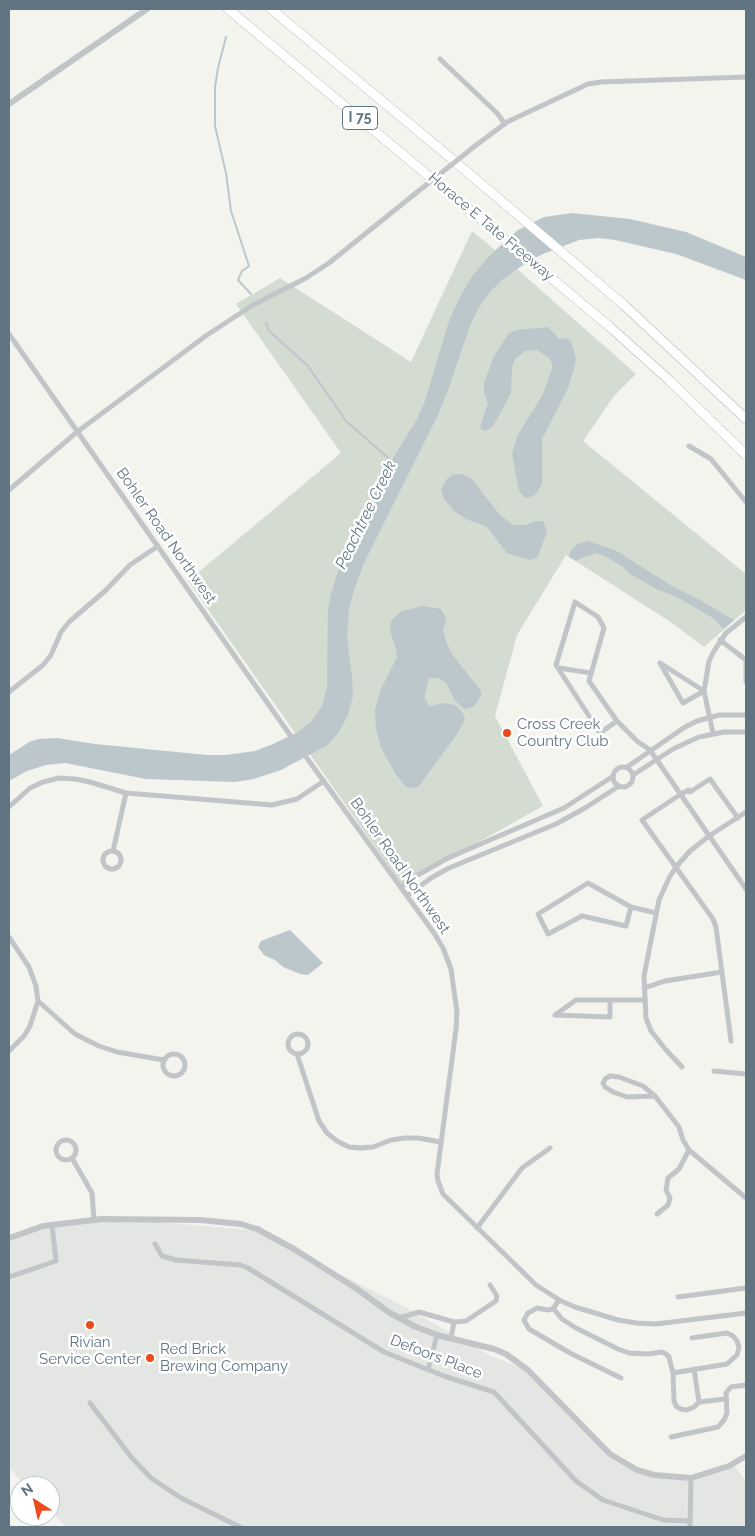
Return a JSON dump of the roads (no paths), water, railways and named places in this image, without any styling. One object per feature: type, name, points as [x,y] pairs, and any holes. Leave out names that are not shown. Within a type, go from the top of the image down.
[{"type":"highway","name":"Horace E Tate Freeway","points":[[228,9],[573,296],[669,380],[746,456]]},
{"type":"highway","name":"Horace E Tate Freeway","points":[[271,9],[624,305],[746,419]]},
{"type":"street","points":[[9,104],[147,9]]},
{"type":"street","points":[[440,59],[497,113],[505,124]]},
{"type":"street","points":[[9,490],[77,432],[225,322],[253,305],[306,278],[329,263],[505,124],[588,84],[746,78]]},
{"type":"street","name":"Bohler Road Northwest","points":[[9,334],[285,728],[443,948],[451,969],[456,995],[456,1029],[437,1174],[440,1188],[447,1198],[525,1276],[559,1300],[597,1315],[636,1324],[656,1324],[746,1313]]},
{"type":"street","points":[[689,446],[711,459],[746,502]]},
{"type":"street","points":[[9,692],[43,665],[51,656],[61,632],[69,622],[105,591],[130,565],[158,546]]},
{"type":"street","points":[[617,722],[600,733],[556,664],[575,602],[598,617],[604,628],[589,681],[617,722],[637,742],[650,750],[746,889]]},
{"type":"street","points":[[713,733],[704,691],[709,661],[720,640],[746,616]]},
{"type":"street","points":[[720,640],[746,660],[746,682]]},
{"type":"street","points":[[660,663],[689,681],[704,691],[683,702],[660,663]]},
{"type":"street","points":[[559,668],[591,673]]},
{"type":"street","points":[[627,767],[633,775],[632,781],[624,787],[618,786],[612,777],[613,772],[617,768],[627,767],[685,726],[710,716],[746,715]]},
{"type":"street","points":[[633,775],[685,743],[713,733],[746,732]]},
{"type":"street","points":[[401,887],[448,858],[564,808],[612,777]]},
{"type":"street","points":[[9,808],[30,788],[59,778],[90,782],[126,793],[272,805],[297,799],[324,781]]},
{"type":"street","points":[[731,1041],[713,919],[642,820],[681,794],[689,790],[690,792],[710,779],[738,818]]},
{"type":"street","points":[[407,896],[431,878],[449,868],[556,824],[585,808],[618,786]]},
{"type":"street","points":[[113,851],[126,793]]},
{"type":"street","points":[[682,1067],[652,1031],[646,1018],[644,988],[646,965],[656,913],[663,889],[676,867],[690,851],[746,812]]},
{"type":"street","points":[[631,907],[626,926],[582,916],[548,934],[538,914],[588,883],[631,907],[656,913]]},
{"type":"street","points":[[9,937],[30,968],[36,986],[38,1001],[30,1026],[24,1036],[9,1051]]},
{"type":"street","points":[[644,988],[665,981],[722,972]]},
{"type":"street","points":[[610,1000],[610,1017],[555,1015],[576,1000],[610,1000],[645,1000]]},
{"type":"street","points":[[38,1001],[75,1034],[99,1046],[117,1052],[164,1060]]},
{"type":"street","points":[[297,1054],[304,1052],[308,1045],[306,1037],[299,1034],[291,1037],[288,1043],[290,1050],[297,1054],[319,1121],[327,1133],[337,1142],[349,1147],[361,1148],[373,1147],[392,1140],[405,1138],[441,1142]]},
{"type":"street","points":[[171,1054],[179,1055],[185,1063],[183,1071],[175,1076],[167,1074],[163,1068],[164,1060],[171,1054]]},
{"type":"street","points":[[714,1071],[746,1074]]},
{"type":"street","points":[[656,1096],[626,1097],[613,1092],[603,1083],[610,1076],[619,1077],[642,1086],[656,1096],[679,1127],[683,1140],[689,1150],[746,1198]]},
{"type":"street","points":[[68,1140],[74,1144],[76,1153],[72,1158],[65,1160],[59,1157],[56,1150],[58,1143],[68,1140]]},
{"type":"street","points":[[477,1228],[522,1168],[550,1148]]},
{"type":"street","points":[[657,1214],[668,1205],[670,1198],[666,1190],[668,1178],[678,1168],[689,1150]]},
{"type":"street","points":[[72,1158],[92,1193],[94,1220]]},
{"type":"street","points":[[9,1238],[43,1226],[102,1219],[200,1220],[241,1224],[257,1229],[294,1249],[399,1318],[437,1335],[494,1349],[516,1360],[610,1454],[637,1470],[654,1475],[691,1478],[729,1466],[746,1456]]},
{"type":"street","points":[[9,1277],[56,1261],[52,1226]]},
{"type":"street","name":"Defoors Place","points":[[155,1244],[162,1256],[176,1260],[240,1265],[248,1268],[384,1352],[428,1370],[494,1392],[576,1482],[603,1500],[663,1520],[690,1524]]},
{"type":"street","points":[[399,1318],[419,1312],[454,1322],[466,1321],[496,1301],[497,1296],[490,1285]]},
{"type":"street","points":[[678,1297],[746,1288]]},
{"type":"street","points":[[559,1300],[553,1308],[531,1310],[525,1317],[526,1325],[534,1333],[621,1378]]},
{"type":"street","points":[[553,1308],[562,1319],[576,1328],[618,1349],[629,1353],[648,1354],[662,1352],[669,1357],[673,1373],[674,1401],[676,1406],[687,1410],[699,1402],[725,1399]]},
{"type":"street","points":[[452,1339],[454,1322]]},
{"type":"street","points":[[673,1373],[727,1364],[737,1355],[738,1347],[733,1336],[728,1333],[692,1338]]},
{"type":"street","points":[[428,1370],[437,1335]]},
{"type":"street","points":[[694,1369],[699,1402]]},
{"type":"street","points":[[671,1437],[718,1427],[727,1413],[726,1393],[731,1387],[746,1385]]},
{"type":"street","points":[[90,1404],[132,1458],[151,1478],[181,1498],[240,1527]]},
{"type":"street","points":[[690,1524],[691,1478]]},
{"type":"water","name":"Peachtree Creek","points":[[572,213],[630,219],[686,232],[746,257],[746,280],[676,254],[599,238],[579,240],[543,254],[503,279],[489,293],[478,309],[470,326],[437,417],[364,563],[354,590],[349,609],[347,638],[353,696],[348,715],[333,739],[326,746],[281,770],[254,779],[235,782],[146,779],[65,763],[46,765],[27,771],[9,781],[9,755],[29,742],[38,739],[57,738],[95,744],[207,755],[226,755],[255,751],[296,733],[311,722],[322,706],[327,687],[328,609],[338,572],[387,468],[417,419],[425,401],[449,321],[461,295],[471,278],[489,256],[518,230],[544,217]]},
{"type":"water","points":[[548,327],[559,339],[567,338],[571,341],[576,358],[568,388],[542,439],[542,484],[535,495],[527,498],[519,491],[512,453],[518,435],[543,394],[552,369],[552,363],[549,358],[537,350],[525,351],[515,359],[512,367],[511,392],[493,426],[486,431],[482,430],[480,426],[488,403],[484,393],[484,383],[494,356],[509,333],[517,330]]},
{"type":"water","points":[[462,474],[471,478],[499,514],[513,525],[526,525],[535,521],[543,521],[547,532],[537,558],[530,560],[507,553],[487,527],[466,519],[453,510],[444,499],[441,489],[446,480],[452,475]]},
{"type":"water","points":[[587,541],[615,550],[672,586],[734,620],[724,629],[713,618],[675,596],[656,589],[605,556],[596,553],[576,561],[569,557],[571,550],[578,544]]},
{"type":"water","points":[[423,606],[441,609],[446,618],[443,630],[446,641],[452,654],[481,691],[481,696],[474,706],[465,709],[456,702],[446,683],[438,678],[429,678],[425,693],[425,699],[428,704],[430,706],[444,703],[455,705],[462,712],[465,719],[458,733],[418,787],[409,788],[405,786],[395,773],[381,748],[376,729],[375,710],[380,691],[397,657],[390,624],[402,611]]},
{"type":"water","points":[[290,930],[323,963],[308,975],[283,967],[275,960],[264,955],[258,947],[261,941]]},
{"type":"waterway","points":[[226,37],[215,87],[215,126],[226,173],[231,211],[249,266],[242,271],[238,280],[251,294]]},
{"type":"waterway","name":"Peachtree Creek","points":[[266,323],[269,331],[308,366],[346,421],[393,462]]},
{"type":"place","name":"Cross Creek Country Club","points":[[507,733]]},
{"type":"place","name":"Rivian Service Center","points":[[90,1325]]},
{"type":"place","name":"Red Brick Brewing Company","points":[[150,1358]]}]
